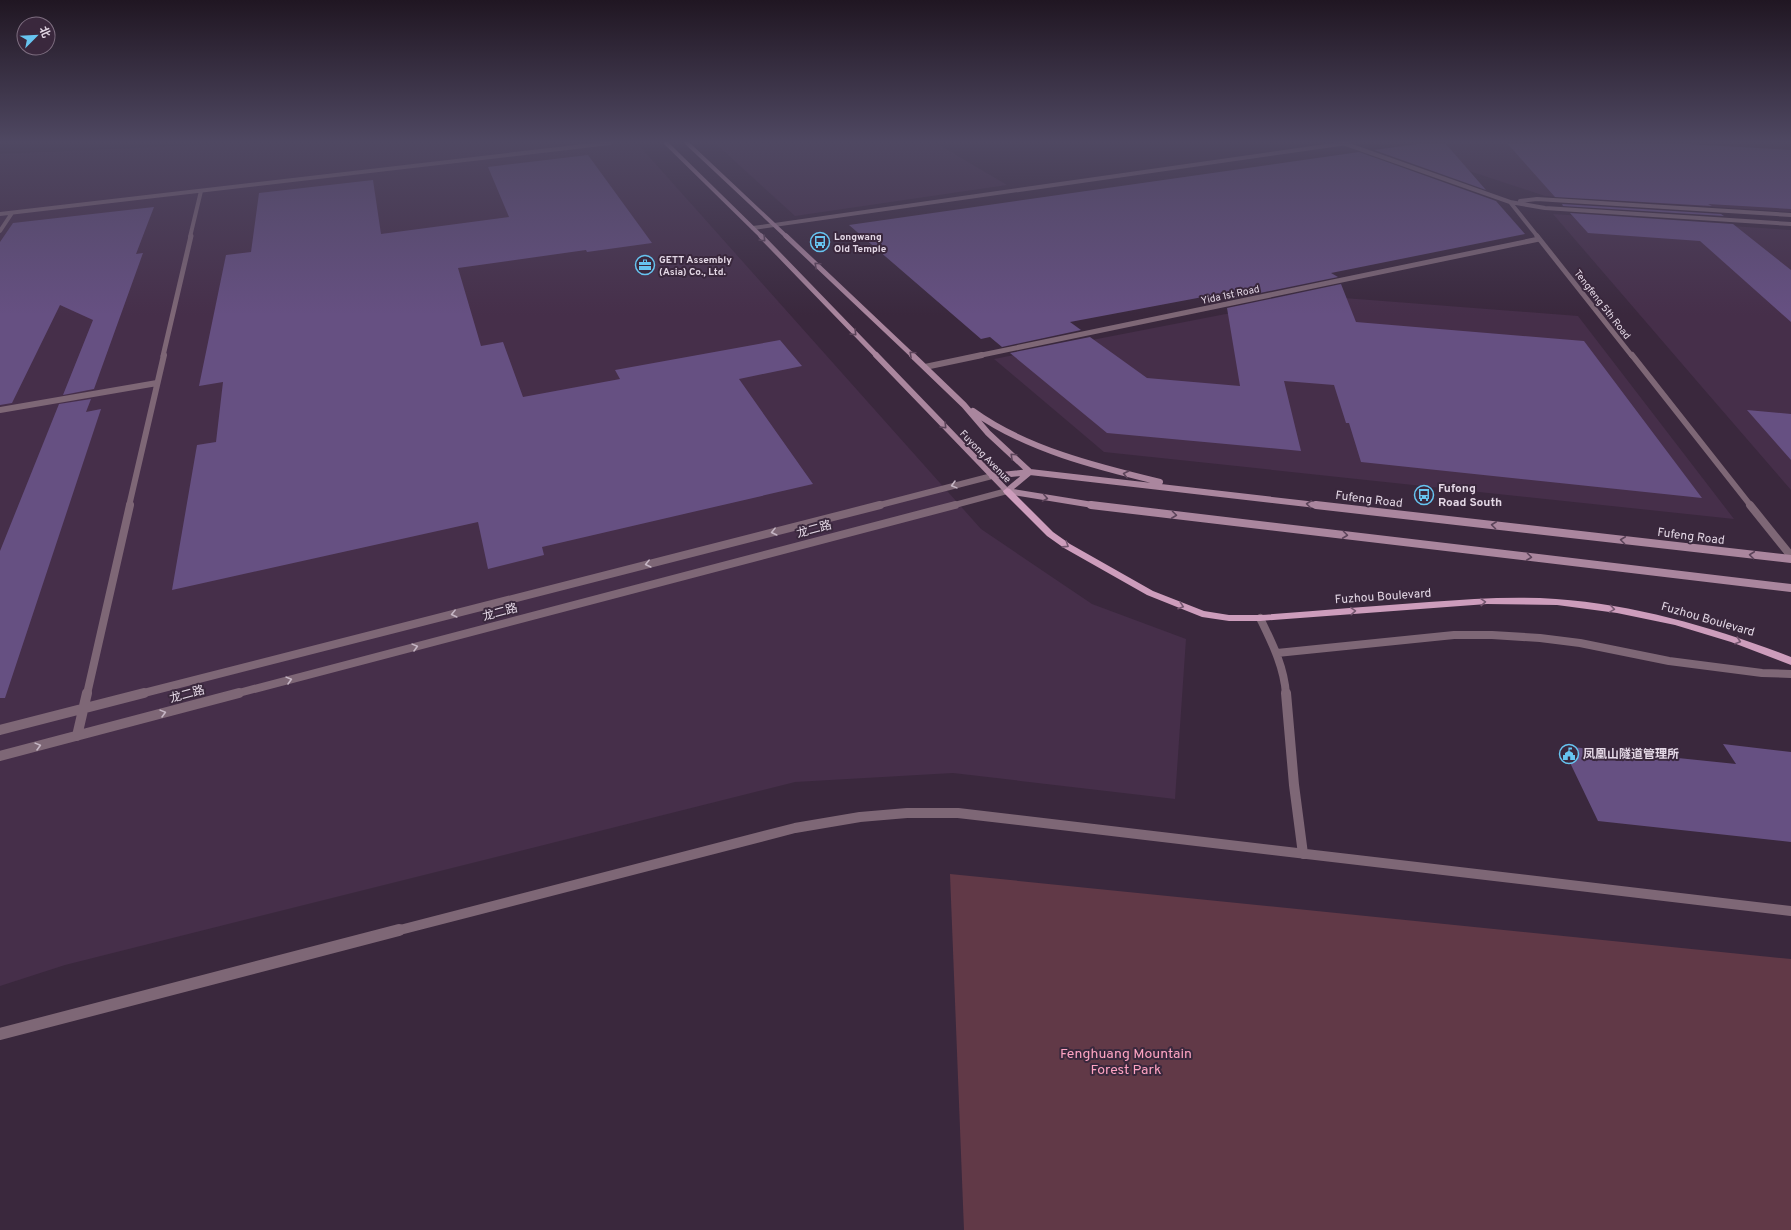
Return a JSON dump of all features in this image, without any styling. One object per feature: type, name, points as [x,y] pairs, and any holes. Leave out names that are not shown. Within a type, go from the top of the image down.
[{"type":"main road","name":"Fuyong Avenue","points":[[725,200],[1006,491],[1030,472],[988,433],[964,405],[925,367],[749,200]]},
{"type":"main road","points":[[964,405],[1006,430],[1069,457],[1111,470],[1191,490]]},
{"type":"main road","name":"Fufeng Road","points":[[992,476],[1030,472],[1791,559]]},
{"type":"main road","points":[[1006,491],[1068,502],[1791,588]]},
{"type":"main road","name":"Fuzhou Boulevard","points":[[1006,491],[1036,522],[1061,542],[1150,592],[1175,604],[1202,614],[1229,618],[1260,618],[1485,601],[1556,602],[1618,610],[1671,621],[1752,646],[1791,661]]},
{"type":"street","points":[[0,214],[120,200]]},
{"type":"street","points":[[77,736],[199,200]]},
{"type":"street","points":[[753,228],[945,200]]},
{"type":"street","points":[[1505,200],[1545,208],[1791,224]]},
{"type":"street","points":[[1510,202],[1524,200]]},
{"type":"street","points":[[1559,200],[1791,215]]},
{"type":"street","name":"Tengfeng 5th Road","points":[[1510,202],[1791,556]]},
{"type":"street","points":[[0,231],[12,213]]},
{"type":"street","name":"Yida 1st Road","points":[[925,367],[1539,239]]},
{"type":"street","points":[[0,410],[157,383]]},
{"type":"street","name":"龙二路","points":[[0,730],[992,476]]},
{"type":"street","name":"龙二路","points":[[0,756],[1006,491]]},
{"type":"street","points":[[1260,618],[1277,653],[1286,681],[1294,785],[1303,854]]},
{"type":"street","points":[[1277,653],[1454,635],[1492,635],[1540,638],[1580,643],[1698,665],[1762,673],[1791,674]]},
{"type":"street","points":[[0,1034],[795,828],[860,816],[907,812],[958,813],[1791,911]]},
{"type":"shaded area","points":[[0,200],[688,200],[981,529],[1092,604],[1186,639],[1175,799],[953,773],[795,782],[65,965],[0,986]]},
{"type":"shaded area","points":[[778,200],[902,200],[795,216]]},
{"type":"shaded area","points":[[1613,200],[1791,200],[1791,212]]},
{"type":"shaded area","points":[[1553,214],[1791,230],[1791,490],[1708,394]]},
{"type":"shaded area","points":[[1318,296],[1578,316],[1734,519],[1104,452],[994,359]]},
{"type":"green space","name":"Fenghuang Mountain Forest Park","points":[[950,874],[1791,959],[1791,1230],[964,1230]]},
{"type":"building","points":[[258,200],[376,200],[381,234],[509,217],[502,200],[621,200],[652,243],[587,252],[586,250],[458,268],[481,346],[503,342],[523,397],[620,379],[615,370],[780,340],[802,366],[739,379],[813,484],[542,547],[544,555],[488,569],[478,522],[172,590],[197,445],[216,442],[223,382],[199,386],[226,255],[251,252]]},
{"type":"building","points":[[1021,200],[1494,200],[1525,234],[1331,273],[1338,277],[1226,300],[1224,293],[1070,322],[1081,330],[1002,347],[990,337],[981,339],[849,225]]},
{"type":"building","points":[[1614,200],[1791,200],[1791,209],[1708,204],[1712,206]]},
{"type":"building","points":[[1562,204],[1721,214],[1724,216],[1563,206]]},
{"type":"building","points":[[154,207],[136,254],[143,253],[94,389],[63,395],[93,320],[60,305],[12,403],[0,405],[0,242],[13,223]]},
{"type":"building","points":[[1570,213],[1733,224],[1791,270],[1791,322],[1700,241],[1588,233]]},
{"type":"building","points":[[1341,284],[1356,322],[1584,341],[1702,498],[1361,462],[1349,423],[1346,423],[1334,385],[1284,381],[1301,451],[1107,433],[1010,353],[1090,337],[1147,378],[1240,386],[1227,308]]},
{"type":"building","points":[[91,399],[86,412],[101,409],[5,698],[0,698],[0,551],[59,404]]},
{"type":"building","points":[[1747,410],[1791,414],[1791,460]]},
{"type":"building","points":[[1723,744],[1791,752],[1791,842],[1598,821],[1562,746],[1736,764]]},
{"type":"place","name":"Longwang Old Temple","points":[[820,242]]},
{"type":"place","name":"GETT Assembly (Asia) Co., Ltd.","points":[[645,265]]},
{"type":"place","name":"Fufong Road South","points":[[1424,495]]},
{"type":"place","name":"凤凰山隧道管理所","points":[[1569,754]]}]
